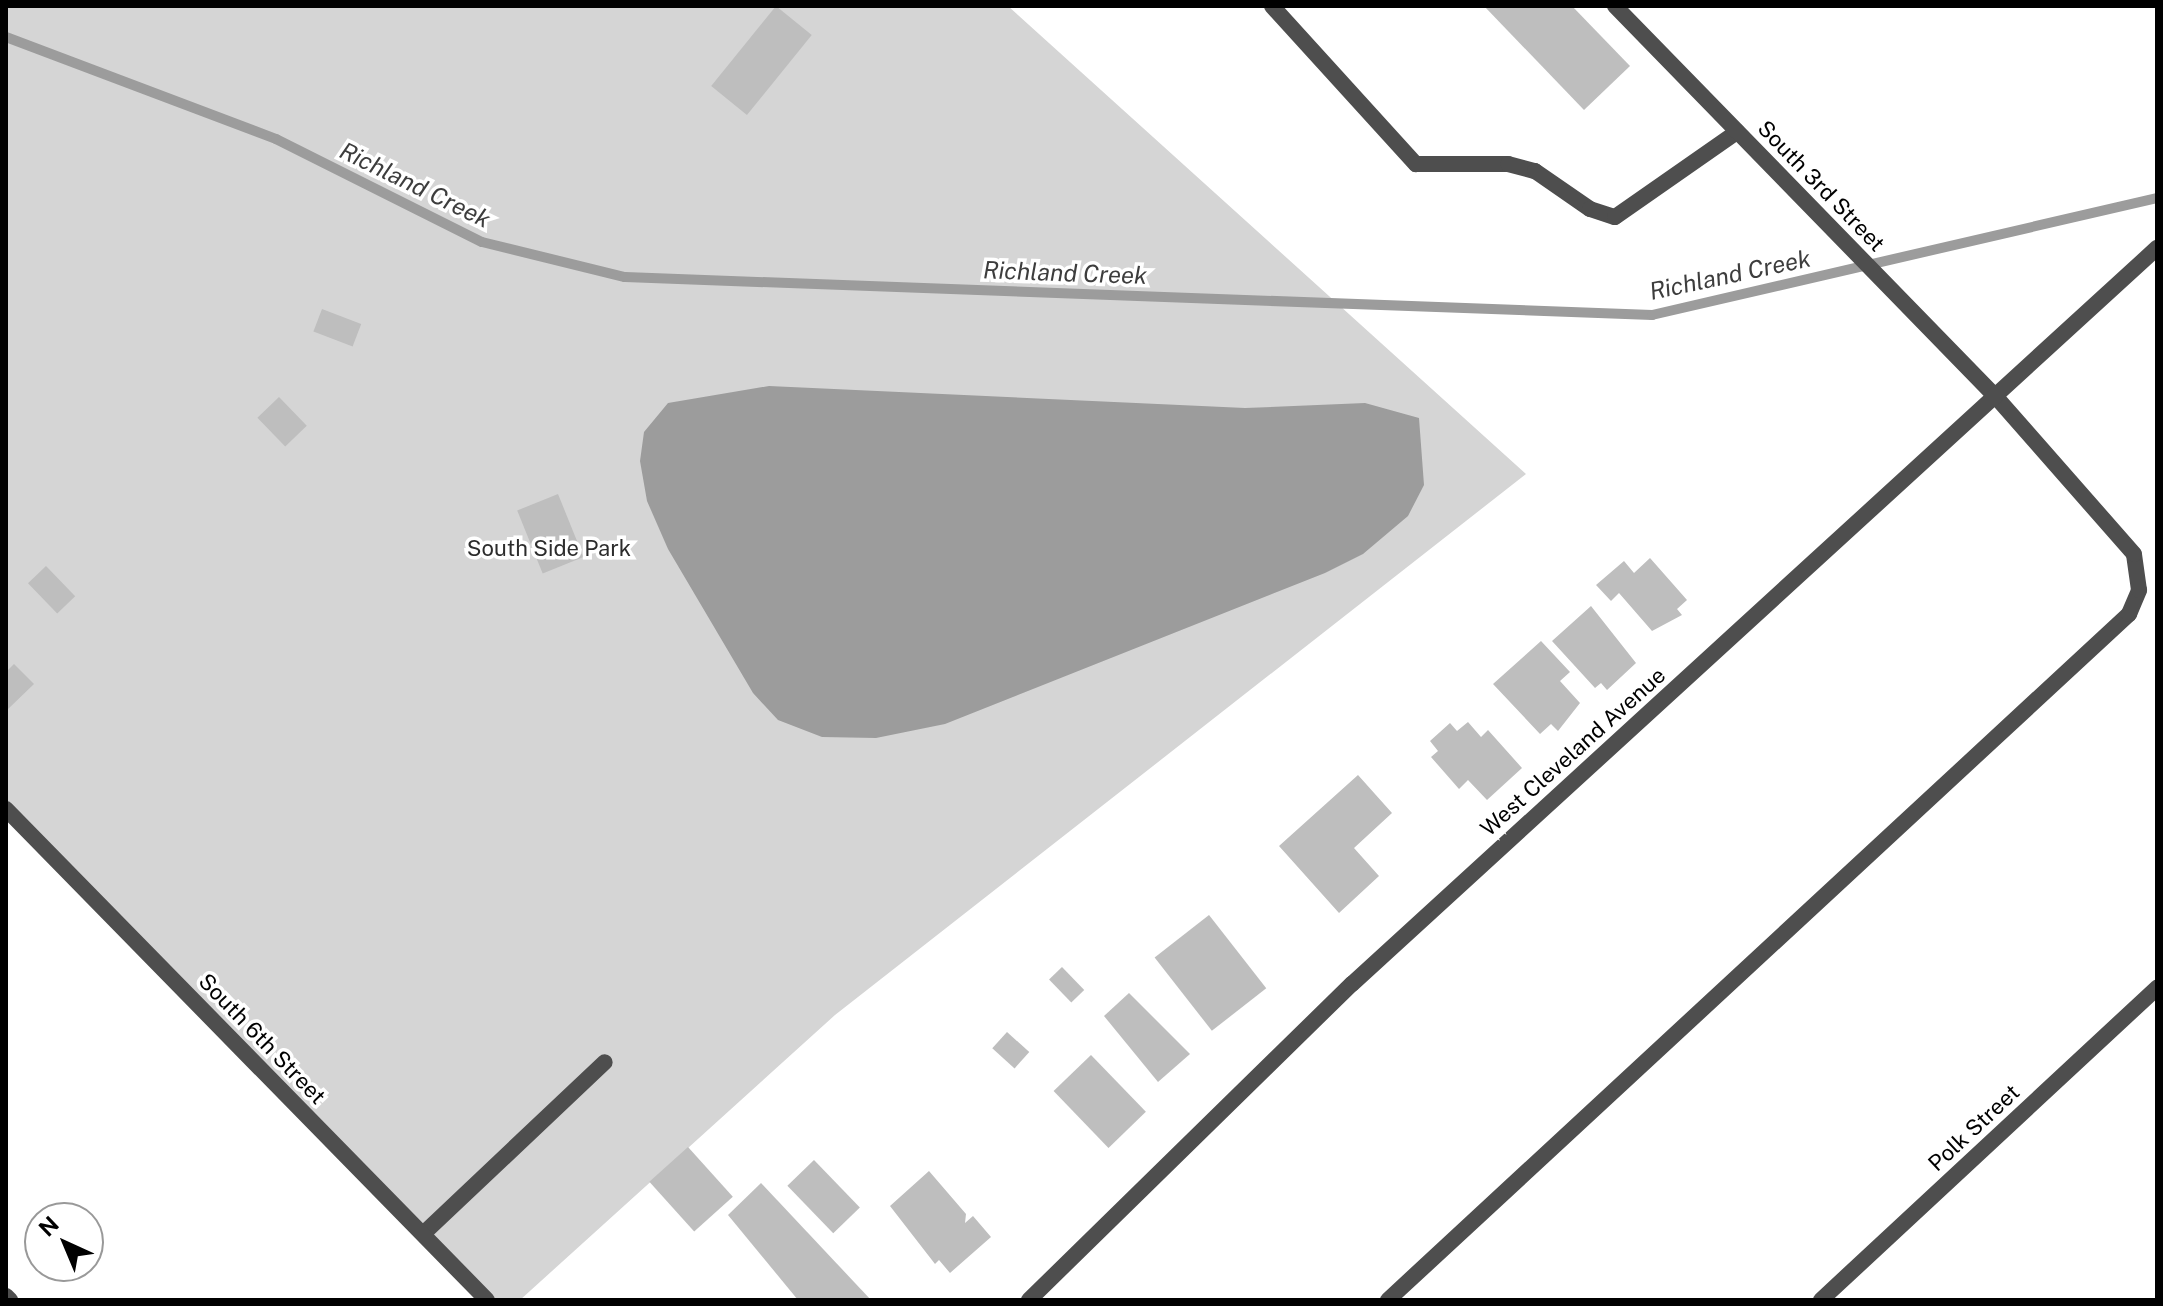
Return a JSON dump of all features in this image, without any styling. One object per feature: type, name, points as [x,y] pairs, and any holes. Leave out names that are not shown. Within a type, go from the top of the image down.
[{"type":"street","points":[[1272,6],[1416,164],[1508,164],[1535,171],[1590,209],[1615,217],[1737,132]]},
{"type":"street","name":"South 3rd Street","points":[[1388,1300],[2129,614],[2139,590],[2134,554],[1995,396],[1615,6]]},
{"type":"street","name":"West Cleveland Avenue","points":[[1029,1300],[1352,984],[2157,248]]},
{"type":"street","name":"South 6th Street","points":[[6,809],[487,1300]]},
{"type":"street","name":"Polk Street","points":[[1821,1300],[2157,988]]},
{"type":"street","points":[[423,1234],[605,1062]]},
{"type":"green space","name":"South Side Park","points":[[6,6],[1008,6],[1526,474],[835,1015],[520,1300],[487,1300],[6,799]]},
{"type":"shaded area","points":[[769,386],[1245,408],[1365,403],[1419,418],[1424,485],[1408,516],[1363,554],[1325,573],[945,724],[876,738],[822,737],[778,720],[753,693],[668,549],[647,501],[640,461],[644,432],[668,403]]},
{"type":"building","points":[[776,6],[812,35],[747,115],[711,86]]},
{"type":"building","points":[[1484,6],[1572,6],[1630,66],[1584,110]]},
{"type":"building","points":[[322,309],[361,324],[353,346],[313,331]]},
{"type":"building","points":[[279,397],[307,426],[285,447],[257,418]]},
{"type":"building","points":[[558,494],[583,557],[543,574],[517,510]]},
{"type":"building","points":[[1650,558],[1687,600],[1677,609],[1682,615],[1652,631],[1619,593],[1611,601],[1596,585],[1624,561],[1634,573]]},
{"type":"building","points":[[46,566],[75,596],[57,614],[28,583]]},
{"type":"building","points":[[1591,606],[1636,663],[1607,690],[1601,683],[1595,688],[1552,641]]},
{"type":"building","points":[[1541,641],[1570,672],[1560,681],[1580,703],[1558,731],[1551,724],[1540,734],[1493,684]]},
{"type":"building","points":[[14,664],[34,684],[6,711],[6,672]]},
{"type":"building","points":[[1468,722],[1481,737],[1488,730],[1522,768],[1487,800],[1468,780],[1459,789],[1431,757],[1438,751],[1430,741],[1450,723],[1457,731]]},
{"type":"building","points":[[1358,775],[1392,813],[1354,848],[1379,876],[1339,913],[1279,846]]},
{"type":"building","points":[[1209,915],[1266,988],[1212,1031],[1155,957]]},
{"type":"building","points":[[1062,967],[1084,990],[1071,1003],[1049,980]]},
{"type":"building","points":[[1129,993],[1190,1054],[1158,1082],[1104,1016]]},
{"type":"building","points":[[1007,1032],[1029,1052],[1015,1068],[992,1048]]},
{"type":"building","points":[[1091,1055],[1146,1112],[1108,1148],[1054,1091]]},
{"type":"building","points":[[688,1147],[733,1197],[694,1232],[649,1182]]},
{"type":"building","points":[[814,1160],[860,1207],[833,1233],[787,1186]]},
{"type":"building","points":[[929,1171],[966,1214],[965,1223],[973,1216],[991,1237],[950,1273],[939,1260],[935,1264],[890,1206]]},
{"type":"building","points":[[761,1183],[871,1300],[798,1300],[728,1215]]},
{"type":"waterway","name":"Richland Creek","points":[[6,37],[276,139],[482,242],[625,277],[1652,315],[2157,198]]}]
